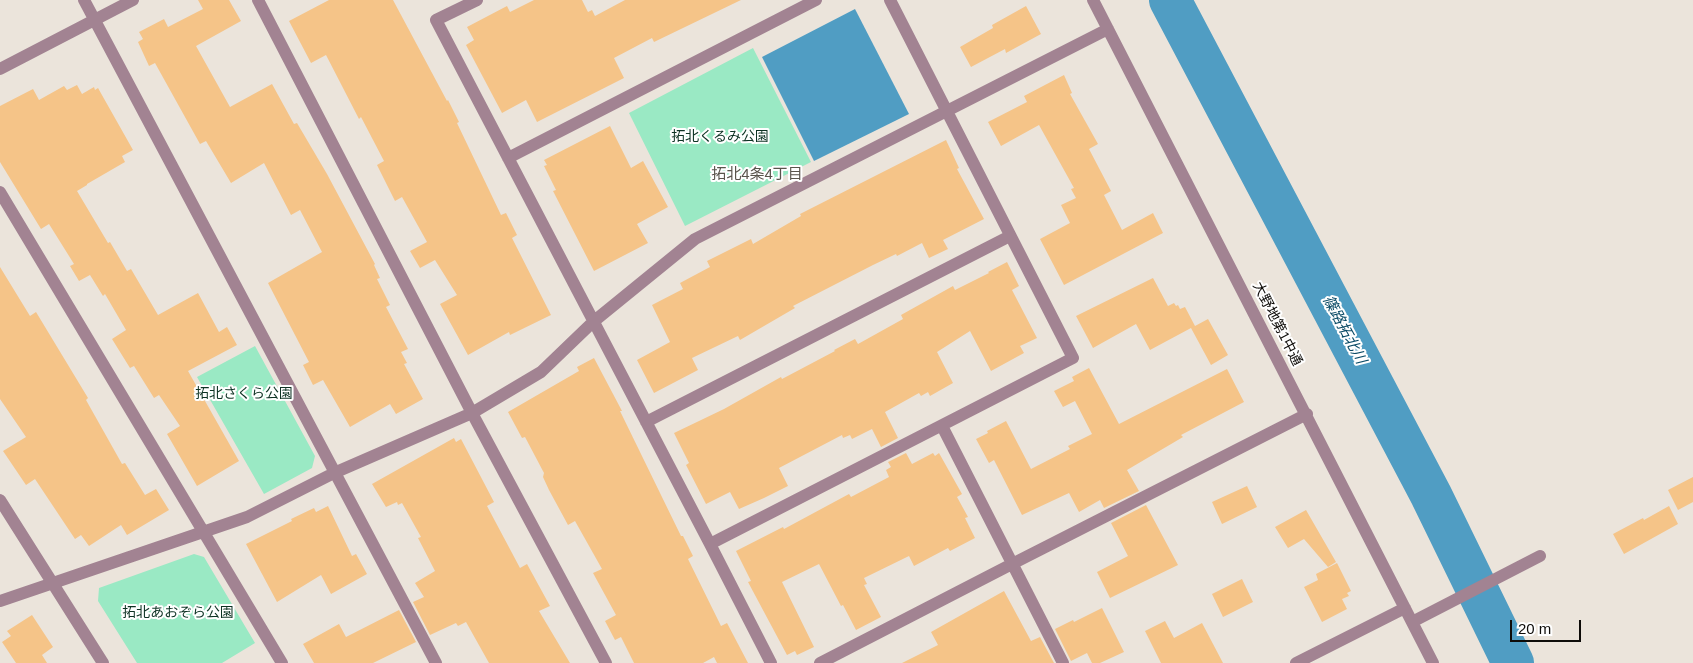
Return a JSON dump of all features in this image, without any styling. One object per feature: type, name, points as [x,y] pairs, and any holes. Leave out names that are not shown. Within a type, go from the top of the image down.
[{"type":"street","points":[[84,0],[436,663]]},
{"type":"street","points":[[0,69],[133,0]]},
{"type":"street","points":[[258,0],[472,413],[606,663]]},
{"type":"street","points":[[477,0],[436,20],[771,663]]},
{"type":"street","points":[[508,158],[816,0]]},
{"type":"street","points":[[710,544],[1073,358],[890,0]]},
{"type":"street","name":"大野地第1中通","points":[[1093,0],[1307,414],[1433,663]]},
{"type":"street","points":[[0,600],[247,517],[334,473],[472,413],[541,372],[593,322],[694,239],[1108,29]]},
{"type":"street","points":[[0,192],[282,663]]},
{"type":"street","points":[[646,422],[1010,236]]},
{"type":"street","points":[[820,663],[1307,414]]},
{"type":"street","points":[[942,426],[1063,663]]},
{"type":"street","points":[[0,500],[103,663]]},
{"type":"street","points":[[1412,622],[1540,556]]},
{"type":"street","points":[[1296,663],[1405,608]]},
{"type":"green space","name":"拓北くるみ公園","points":[[753,48],[811,162],[685,226],[629,113]]},
{"type":"green space","name":"拓北さくら公園","points":[[255,346],[315,456],[312,468],[264,494],[197,377]]},
{"type":"green space","name":"拓北あおぞら公園","points":[[194,554],[204,557],[255,643],[222,663],[137,663],[98,601],[99,588]]},
{"type":"water","points":[[855,9],[909,114],[814,161],[762,57]]},
{"type":"building","points":[[198,0],[229,0],[241,21],[196,46],[230,107],[272,84],[294,124],[297,123],[327,174],[375,264],[380,278],[377,279],[390,305],[386,307],[408,349],[401,352],[407,363],[404,364],[423,399],[396,414],[390,404],[350,427],[323,380],[313,385],[303,365],[309,362],[268,283],[322,252],[300,210],[291,215],[264,163],[231,183],[206,141],[200,144],[155,63],[149,66],[138,42],[143,39],[139,32],[164,19],[168,27],[203,9]]},
{"type":"building","points":[[329,0],[393,0],[448,100],[501,215],[506,213],[517,235],[512,238],[551,315],[510,335],[509,332],[468,355],[440,304],[457,295],[435,260],[420,268],[410,251],[427,242],[402,197],[395,201],[377,165],[384,161],[361,117],[359,119],[326,55],[311,63],[289,21]]},
{"type":"building","points":[[534,0],[582,0],[588,12],[592,10],[595,16],[625,0],[741,0],[654,42],[652,38],[614,58],[624,78],[537,122],[526,100],[502,113],[466,45],[474,40],[467,27],[507,6],[510,12]]},
{"type":"building","points":[[1026,6],[1041,34],[1006,53],[1005,49],[971,67],[960,47],[993,28],[992,25]]},
{"type":"building","points":[[1064,75],[1072,93],[1070,94],[1098,144],[1089,149],[1111,191],[1104,195],[1122,230],[1153,213],[1163,233],[1064,285],[1040,239],[1070,223],[1061,205],[1076,198],[1071,189],[1074,188],[1039,125],[1001,146],[988,122],[1027,102],[1024,96]]},
{"type":"building","points":[[77,85],[82,94],[94,87],[95,90],[98,88],[133,150],[122,156],[125,162],[77,191],[108,243],[110,242],[127,271],[131,269],[158,315],[198,293],[219,332],[227,327],[237,345],[188,371],[239,461],[197,486],[167,434],[180,426],[159,395],[154,398],[134,366],[130,368],[112,339],[126,330],[105,294],[103,296],[90,275],[79,281],[70,266],[74,264],[49,224],[41,229],[0,162],[0,106],[33,89],[39,100],[64,86],[67,90]]},
{"type":"building","points":[[610,126],[631,168],[643,161],[668,207],[637,224],[648,243],[594,271],[553,191],[556,190],[544,166],[547,165],[544,160]]},
{"type":"building","points":[[946,140],[959,168],[957,169],[984,219],[943,240],[948,249],[929,258],[922,243],[897,256],[896,254],[793,306],[795,308],[740,340],[738,336],[692,358],[698,370],[654,393],[637,360],[670,342],[652,305],[683,289],[680,283],[710,267],[707,261],[751,239],[753,244],[801,216],[800,214]]},
{"type":"building","points":[[1007,262],[1019,286],[1012,290],[1037,338],[1020,346],[1024,353],[991,371],[970,331],[937,352],[953,383],[930,396],[928,392],[921,396],[919,393],[885,412],[898,438],[881,447],[872,429],[852,439],[850,435],[843,438],[842,435],[779,468],[788,486],[739,509],[730,492],[706,504],[686,465],[689,463],[674,433],[724,409],[781,377],[782,379],[855,339],[858,344],[903,319],[901,315],[953,286],[955,290]]},
{"type":"building","points":[[0,267],[30,316],[36,312],[88,398],[86,400],[122,464],[125,463],[145,495],[156,489],[169,510],[127,535],[121,525],[89,546],[81,535],[75,539],[35,479],[26,485],[3,451],[26,437],[0,399]]},
{"type":"building","points":[[1153,278],[1168,306],[1174,303],[1180,309],[1185,307],[1195,326],[1208,319],[1228,355],[1211,365],[1191,328],[1150,350],[1136,324],[1093,348],[1076,316]]},
{"type":"building","points":[[594,358],[622,411],[620,411],[681,536],[683,536],[693,556],[688,559],[721,626],[727,623],[748,663],[717,663],[714,657],[703,663],[634,663],[621,637],[615,640],[605,621],[616,615],[593,573],[602,569],[575,521],[568,525],[549,490],[543,477],[544,473],[525,437],[522,438],[508,412],[579,371],[577,367]]},
{"type":"building","points":[[1089,368],[1119,424],[1227,369],[1244,402],[1181,435],[1183,437],[1127,470],[1139,491],[1104,508],[1100,500],[1079,512],[1069,493],[1022,515],[994,460],[989,463],[976,439],[1006,421],[1031,469],[1070,449],[1068,446],[1092,434],[1075,401],[1063,407],[1054,391],[1074,381],[1072,377]]},
{"type":"building","points":[[454,438],[456,442],[461,439],[494,502],[487,506],[520,568],[527,564],[550,606],[539,611],[570,663],[489,663],[466,622],[458,626],[456,623],[430,635],[413,602],[424,597],[415,583],[435,571],[418,538],[421,537],[402,503],[398,505],[397,502],[386,507],[372,484]]},
{"type":"building","points":[[906,453],[912,464],[933,453],[935,456],[939,453],[962,494],[957,497],[968,517],[965,518],[975,538],[950,551],[948,548],[914,566],[909,556],[864,578],[867,584],[864,585],[881,617],[856,630],[819,564],[782,582],[814,647],[797,655],[795,651],[787,655],[748,582],[751,581],[736,551],[783,527],[784,529],[849,494],[851,497],[889,477],[886,470],[891,467],[888,462]]},
{"type":"building","points":[[1693,477],[1693,502],[1678,510],[1668,490]]},
{"type":"building","points":[[1247,486],[1257,507],[1222,524],[1212,502]]},
{"type":"building","points":[[1146,505],[1178,565],[1110,598],[1097,572],[1128,556],[1111,523]]},
{"type":"building","points":[[328,506],[352,556],[356,554],[367,574],[331,594],[321,575],[277,602],[246,544],[314,508],[316,512]]},
{"type":"building","points":[[1669,506],[1678,524],[1624,554],[1613,534]]},
{"type":"building","points":[[1306,510],[1336,562],[1328,567],[1304,539],[1288,548],[1275,527]]},
{"type":"building","points":[[1337,563],[1351,591],[1347,593],[1349,596],[1342,599],[1347,609],[1322,622],[1304,587],[1318,580],[1316,574]]},
{"type":"building","points":[[1242,579],[1253,602],[1223,617],[1212,594]]},
{"type":"building","points":[[1004,591],[1031,641],[1040,637],[1054,663],[902,663],[938,645],[931,632]]},
{"type":"building","points":[[1102,608],[1124,652],[1100,663],[1092,663],[1087,653],[1071,661],[1055,629]]},
{"type":"building","points":[[399,610],[416,642],[373,663],[314,663],[303,644],[339,624],[346,637]]},
{"type":"building","points":[[32,615],[53,647],[42,655],[47,663],[16,663],[2,642],[11,636],[7,631]]},
{"type":"building","points":[[1165,621],[1174,638],[1202,623],[1223,663],[1161,663],[1145,631]]},
{"type":"waterway","name":"篠路拓北川","points":[[1170,0],[1431,495],[1513,663]]},
{"type":"district","name":"拓北4条4丁目","points":[[757,175]]}]
